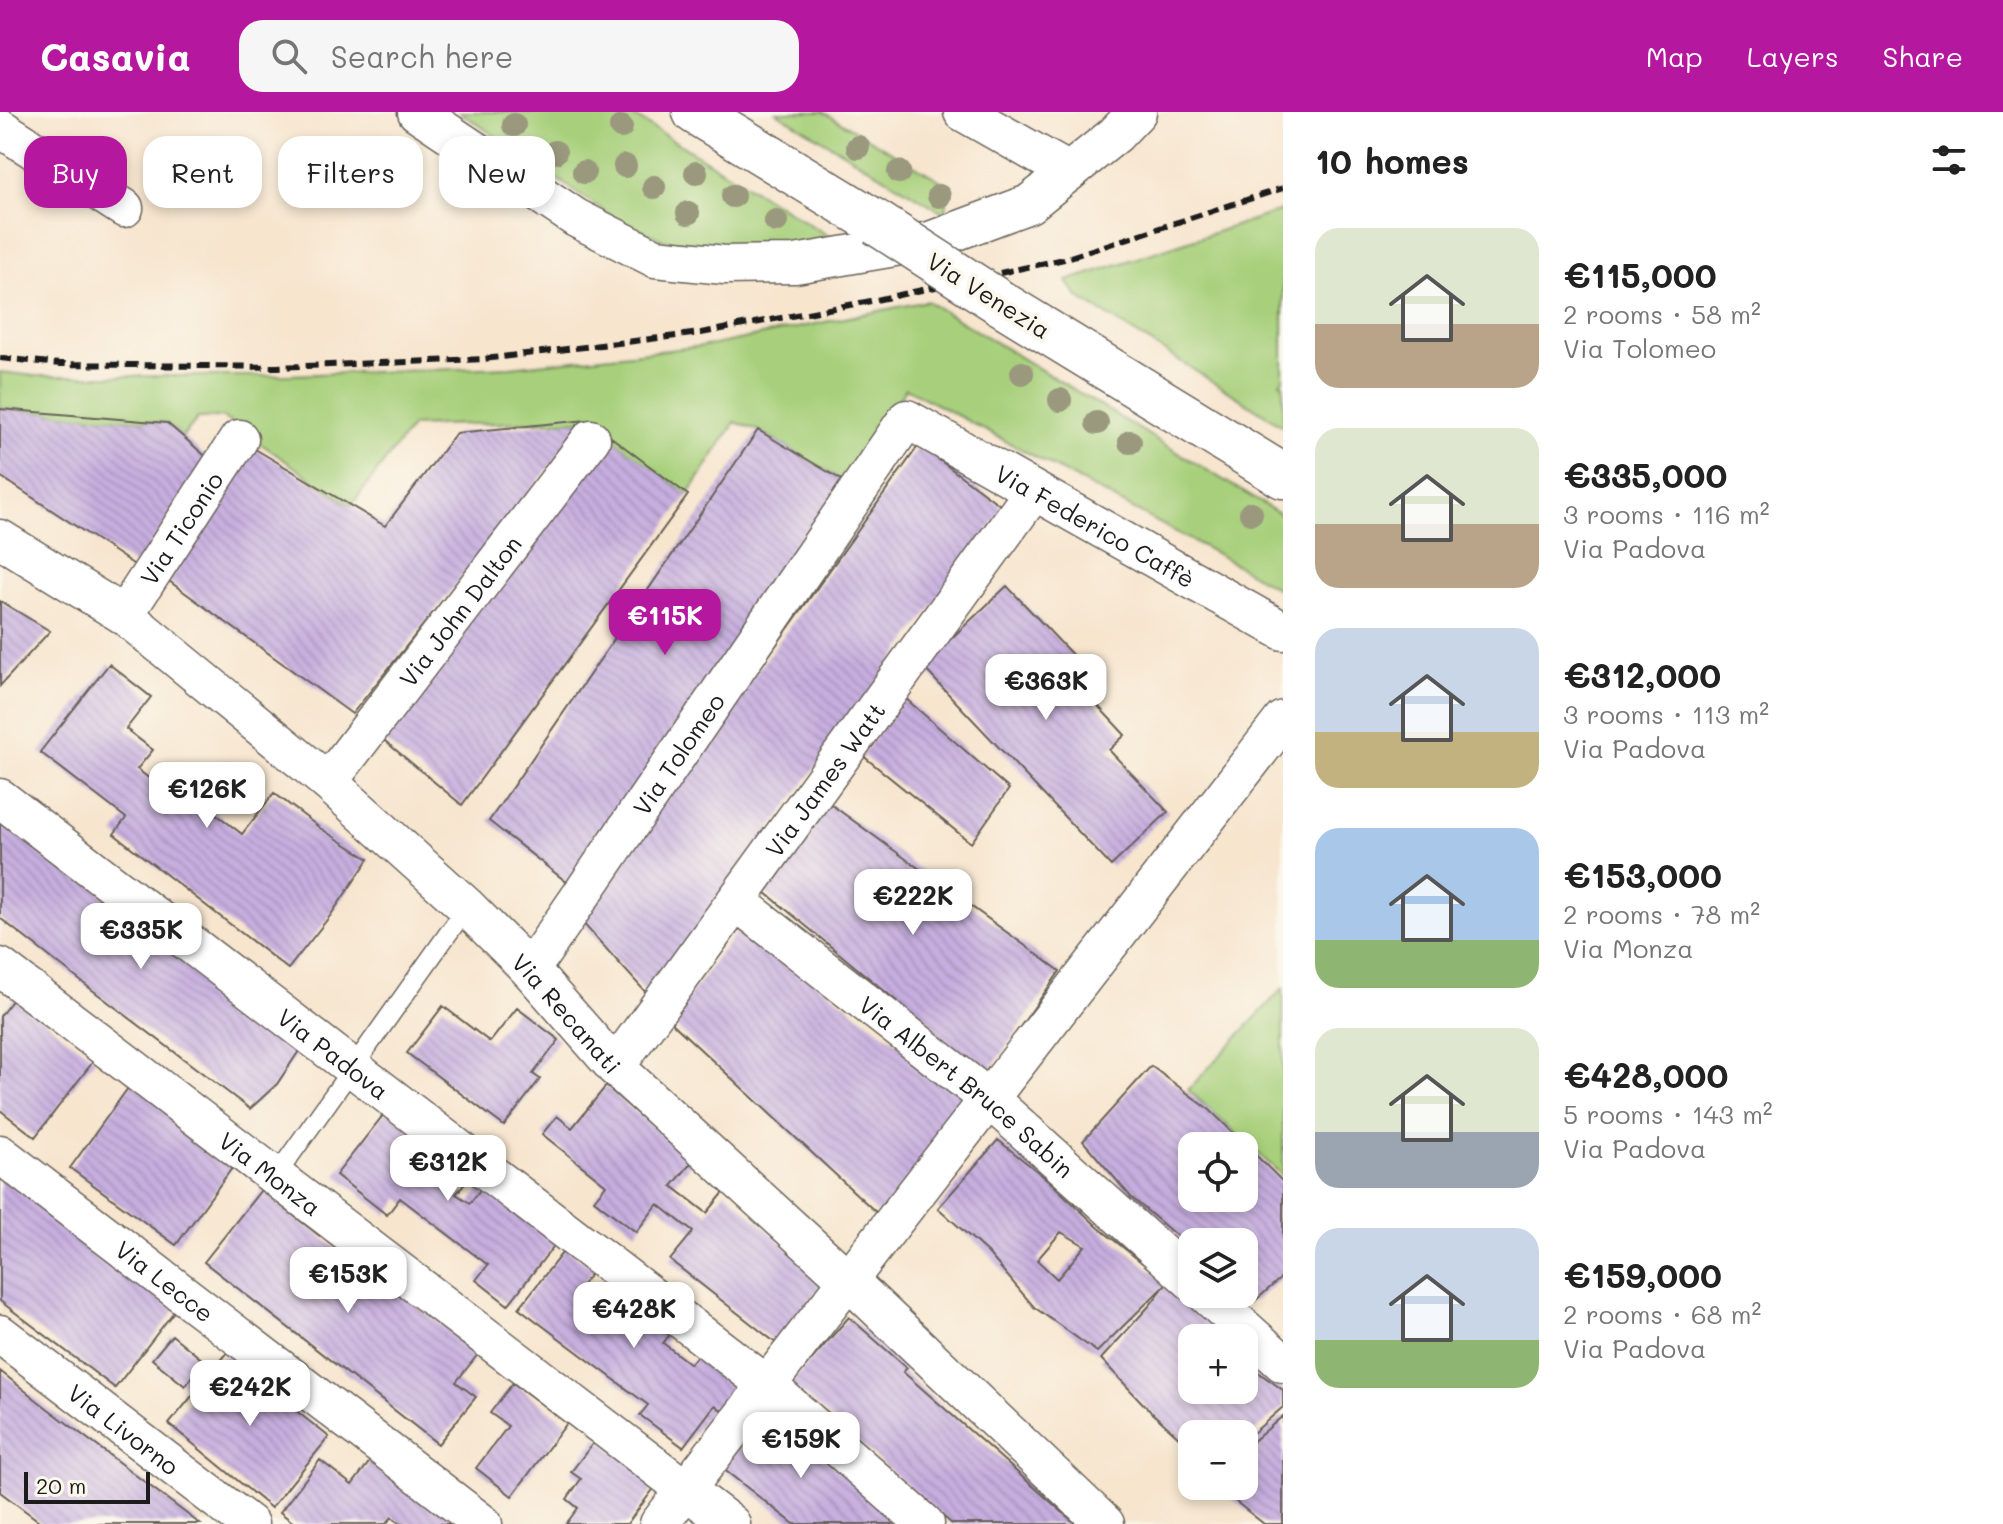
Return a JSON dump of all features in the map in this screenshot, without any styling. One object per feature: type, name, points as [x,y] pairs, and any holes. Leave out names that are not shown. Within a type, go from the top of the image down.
[{"type":"main road","name":"Via Venezia","points":[[695,112],[1283,476]]},
{"type":"street","points":[[417,112],[576,218],[655,258],[725,265],[795,264],[930,241],[1029,204],[1115,135],[1137,112]]},
{"type":"street","points":[[963,112],[1069,172]]},
{"type":"street","points":[[0,128],[24,143]]},
{"type":"street","name":"Via Federico Caffè","points":[[907,419],[1283,631]]},
{"type":"street","name":"Via Tolomeo","points":[[530,970],[907,419]]},
{"type":"street","name":"Via Ticonio","points":[[124,615],[239,439]]},
{"type":"street","name":"Via John Dalton","points":[[328,782],[591,439]]},
{"type":"street","name":"Via James Watt","points":[[615,1067],[1034,491]]},
{"type":"street","name":"Via Recanati","points":[[0,539],[124,615],[328,782],[467,907],[530,970],[615,1067],[848,1280],[1105,1524]]},
{"type":"street","points":[[659,1524],[1283,720]]},
{"type":"street","name":"Via Padova","points":[[0,798],[767,1385],[925,1524]]},
{"type":"street","name":"Via Albert Bruce Sabin","points":[[736,901],[989,1099],[1178,1268]]},
{"type":"street","name":"Via Monza","points":[[0,967],[731,1524]]},
{"type":"street","name":"Via Lecce","points":[[0,1154],[483,1524]]},
{"type":"street","points":[[1222,1308],[1283,1363]]},
{"type":"street","name":"Via Livorno","points":[[0,1334],[249,1524]]},
{"type":"lane","points":[[275,1177],[467,907]]},
{"type":"green space","points":[[460,112],[627,112],[832,238],[766,249],[665,241],[614,218],[555,177],[555,136],[495,136]]},
{"type":"green space","points":[[776,112],[823,112],[948,185],[946,214]]},
{"type":"green space","points":[[1283,210],[1283,379],[1280,382],[1283,384],[1283,426],[1078,297],[1067,281]]},
{"type":"green space","points":[[927,301],[1283,516],[1283,592],[906,388],[845,482],[758,430],[735,422],[688,495],[587,420],[412,426],[351,506],[222,417],[198,418],[182,437],[166,423],[0,409],[0,372],[35,376],[261,376],[510,367],[714,345]]},
{"type":"green space","points":[[1283,988],[1283,1176],[1258,1153],[1258,1132],[1234,1132],[1188,1090]]},
{"type":"building","points":[[0,409],[167,423],[210,460],[136,566],[0,476]]},
{"type":"building","points":[[587,420],[352,714],[169,581],[255,449],[385,526],[456,433]]},
{"type":"building","points":[[758,430],[845,482],[573,887],[489,821]]},
{"type":"building","points":[[607,434],[688,495],[462,805],[379,736]]},
{"type":"building","points":[[919,445],[1004,508],[649,996],[580,920]]},
{"type":"building","points":[[1007,586],[1096,680],[1084,691],[1125,735],[1109,750],[1168,812],[1111,866],[922,666]]},
{"type":"building","points":[[0,601],[50,631],[0,686]]},
{"type":"building","points":[[109,664],[151,697],[126,729],[153,750],[137,769],[154,782],[162,772],[242,834],[274,793],[320,828],[369,859],[288,969],[114,834],[126,818],[40,752]]},
{"type":"building","points":[[905,698],[1009,789],[971,843],[862,755]]},
{"type":"building","points":[[829,803],[1060,971],[986,1075],[765,892]]},
{"type":"building","points":[[0,814],[305,1042],[277,1084],[250,1109],[0,918]]},
{"type":"building","points":[[741,925],[970,1099],[879,1215],[671,1022]]},
{"type":"building","points":[[14,998],[95,1059],[35,1137],[0,1110],[0,1016]]},
{"type":"building","points":[[443,1006],[490,1042],[517,1008],[559,1040],[533,1074],[540,1079],[504,1126],[407,1053]]},
{"type":"building","points":[[1151,1066],[1210,1110],[1232,1132],[1178,1132],[1178,1212],[1258,1212],[1258,1157],[1283,1182],[1283,1276],[1258,1298],[1258,1228],[1178,1228],[1178,1237],[1131,1197],[1083,1141]]},
{"type":"building","points":[[136,1077],[235,1164],[176,1245],[70,1168]]},
{"type":"building","points":[[606,1086],[692,1162],[672,1186],[707,1213],[725,1191],[824,1282],[776,1343],[670,1260],[693,1232],[658,1204],[636,1232],[594,1200],[606,1185],[542,1134],[557,1116],[572,1128]]},
{"type":"building","points":[[388,1109],[473,1173],[456,1194],[470,1203],[486,1182],[559,1239],[508,1305],[476,1280],[488,1265],[400,1198],[387,1215],[336,1175]]},
{"type":"building","points":[[998,1140],[1178,1292],[1178,1308],[1198,1308],[1218,1324],[1178,1324],[1178,1404],[1258,1404],[1258,1372],[1283,1390],[1283,1407],[1258,1429],[1258,1420],[1178,1420],[1178,1436],[1101,1359],[1167,1283],[1097,1352],[1034,1307],[988,1253],[938,1208]],"holes":[[[1061,1232],[1085,1246],[1057,1279],[1037,1260]]]},
{"type":"building","points":[[0,1169],[179,1305],[115,1388],[0,1301]]},
{"type":"building","points":[[261,1190],[362,1269],[365,1265],[479,1353],[456,1382],[476,1397],[438,1444],[204,1262]]},
{"type":"building","points":[[566,1248],[594,1269],[575,1294],[593,1309],[613,1282],[675,1328],[663,1343],[690,1364],[703,1349],[752,1386],[729,1416],[715,1405],[683,1447],[640,1415],[648,1405],[519,1308]]},
{"type":"building","points":[[849,1317],[907,1368],[903,1372],[1076,1524],[952,1524],[791,1383]]},
{"type":"building","points":[[172,1335],[205,1362],[185,1386],[152,1359]]},
{"type":"building","points":[[232,1347],[301,1404],[295,1410],[329,1437],[271,1508],[169,1424]]},
{"type":"building","points":[[0,1371],[200,1524],[43,1524],[0,1492]]},
{"type":"building","points":[[513,1383],[567,1423],[512,1496],[476,1468],[508,1426],[490,1413]]},
{"type":"building","points":[[765,1413],[893,1511],[888,1517],[897,1524],[794,1524],[722,1468]]},
{"type":"building","points":[[1283,1416],[1283,1524],[1264,1524],[1234,1500],[1258,1500],[1258,1437]]},
{"type":"building","points":[[597,1438],[658,1483],[627,1524],[566,1524],[578,1508],[567,1499],[581,1479],[571,1472]]},
{"type":"building","points":[[374,1456],[463,1524],[401,1524],[392,1517],[386,1524],[295,1524],[280,1512],[320,1460],[352,1485]]},
{"type":"railway","points":[[0,358],[60,364],[277,367],[484,359],[701,333],[876,300],[1064,259],[1283,188]]}]
